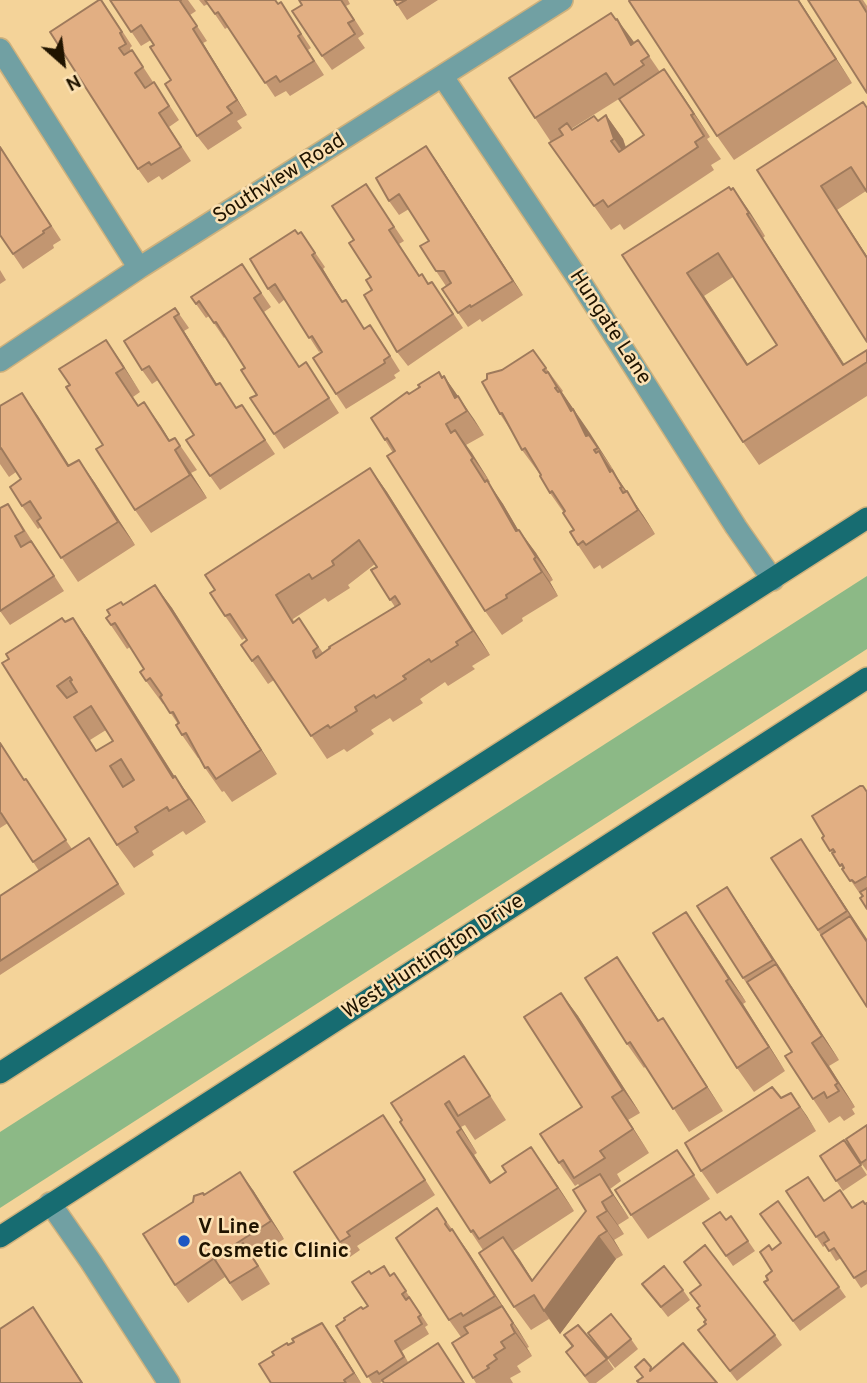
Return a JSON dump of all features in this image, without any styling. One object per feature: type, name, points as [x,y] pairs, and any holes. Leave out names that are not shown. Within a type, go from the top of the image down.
[{"type":"main road","points":[[0,1073],[867,518]]},
{"type":"main road","name":"West Huntington Drive","points":[[0,1237],[867,678]]},
{"type":"street","name":"Southview Road","points":[[0,361],[139,268],[562,0]]},
{"type":"street","points":[[0,49],[139,268]]},
{"type":"street","name":"Hungate Lane","points":[[443,77],[581,283],[736,527],[773,580]]},
{"type":"street","points":[[50,1203],[169,1383]]},
{"type":"green space","points":[[867,576],[867,649],[0,1208],[0,1132]]},
{"type":"building","points":[[99,0],[122,32],[120,33],[126,44],[119,48],[124,55],[132,50],[143,67],[135,73],[145,88],[154,82],[169,106],[159,113],[181,147],[151,165],[149,162],[138,169],[50,32]]},
{"type":"building","points":[[110,0],[181,0],[197,26],[193,29],[237,100],[227,107],[232,113],[197,136],[165,84],[171,80],[150,47],[154,45],[141,25],[131,32]]},
{"type":"building","points":[[205,0],[281,2],[314,61],[280,82],[276,76],[265,83],[218,12],[215,14]]},
{"type":"building","points":[[299,0],[341,0],[354,20],[348,23],[355,34],[322,56],[292,11],[302,5]]},
{"type":"building","points":[[630,0],[798,0],[836,59],[717,136]]},
{"type":"building","points":[[808,0],[859,0],[867,13],[867,93]]},
{"type":"building","points":[[611,13],[631,45],[638,40],[649,56],[641,61],[644,65],[614,85],[606,73],[535,118],[509,78]]},
{"type":"building","points":[[664,69],[694,114],[691,115],[704,136],[695,142],[698,147],[608,207],[603,200],[594,206],[549,143],[563,135],[559,129],[567,123],[572,130],[594,116],[598,121],[606,115],[614,139],[611,141],[619,152],[644,135],[619,99]]},
{"type":"building","points":[[863,102],[867,108],[867,192],[851,167],[821,186],[867,258],[867,342],[757,170]]},
{"type":"building","points":[[426,146],[513,281],[458,313],[442,289],[451,283],[444,271],[436,271],[420,246],[429,241],[399,194],[389,201],[376,178]]},
{"type":"building","points":[[0,147],[51,226],[13,254],[0,235]]},
{"type":"building","points":[[366,184],[394,227],[389,230],[419,276],[422,274],[428,284],[432,282],[453,314],[397,352],[364,295],[372,290],[366,280],[371,277],[349,243],[354,240],[332,206]]},
{"type":"building","points":[[729,187],[731,190],[733,188],[843,365],[867,350],[867,362],[743,442],[622,255]],"holes":[[[718,253],[777,345],[747,365],[687,273]]]},
{"type":"building","points":[[295,230],[298,234],[301,232],[315,253],[312,255],[342,302],[346,300],[364,329],[370,325],[390,356],[384,360],[385,363],[336,394],[313,358],[322,352],[312,336],[309,338],[275,284],[268,289],[250,259]]},
{"type":"building","points":[[242,264],[261,293],[254,298],[299,367],[306,362],[329,398],[274,434],[250,398],[257,395],[241,370],[245,368],[216,322],[214,323],[199,301],[196,304],[191,297]]},
{"type":"building","points":[[175,308],[179,314],[174,317],[216,385],[220,383],[236,408],[242,405],[265,440],[210,476],[186,440],[194,435],[149,366],[142,370],[124,341]]},
{"type":"building","points":[[106,340],[124,368],[116,373],[138,406],[144,402],[169,441],[175,438],[180,446],[175,450],[190,475],[135,510],[96,449],[103,445],[66,387],[70,385],[59,369]]},
{"type":"building","points":[[533,350],[546,368],[543,370],[548,372],[557,387],[555,388],[560,391],[571,411],[573,409],[586,436],[589,435],[598,448],[594,450],[596,453],[599,451],[622,487],[620,488],[623,493],[627,491],[638,510],[586,545],[583,541],[578,545],[570,532],[574,530],[563,513],[565,511],[552,491],[550,493],[525,448],[522,450],[482,382],[487,379],[487,374],[502,370]]},
{"type":"building","points":[[439,372],[442,378],[444,376],[455,398],[458,396],[467,411],[446,424],[451,433],[455,430],[516,531],[519,530],[536,557],[534,559],[542,572],[485,611],[387,456],[395,451],[371,418]]},
{"type":"building","points":[[22,393],[68,466],[79,460],[118,522],[61,558],[37,521],[41,518],[30,501],[22,506],[10,487],[21,479],[0,449],[0,406]]},
{"type":"building","points":[[370,468],[473,631],[456,642],[458,645],[403,676],[406,679],[376,698],[374,695],[355,707],[357,711],[311,736],[258,656],[252,661],[241,645],[247,640],[230,614],[225,616],[210,593],[215,590],[205,575]],"holes":[[[359,540],[377,567],[371,570],[390,600],[395,596],[400,604],[329,647],[316,658],[313,651],[318,647],[299,618],[293,623],[276,595],[309,574],[312,579],[334,565],[332,561]]]},
{"type":"building","points":[[8,504],[24,531],[15,536],[21,547],[31,541],[54,576],[0,611],[0,508]]},
{"type":"building","points":[[155,585],[261,750],[216,779],[208,767],[205,768],[186,733],[182,735],[173,712],[170,713],[150,678],[146,681],[140,672],[144,669],[115,623],[111,625],[106,618],[110,615],[107,610],[121,602],[123,605]]},
{"type":"building","points":[[62,618],[65,622],[73,618],[173,778],[175,776],[189,799],[169,811],[167,807],[135,827],[138,832],[117,845],[2,663],[9,659],[6,654]],"holes":[[[70,677],[77,692],[67,698],[57,686]],[[91,706],[113,741],[96,751],[74,717]],[[121,759],[134,780],[123,787],[110,766]]]},
{"type":"building","points":[[0,743],[66,840],[33,862],[0,813]]},
{"type":"building","points":[[860,786],[867,792],[867,876],[855,883],[850,881],[842,869],[842,864],[840,866],[832,853],[835,852],[833,849],[830,851],[812,816]]},
{"type":"building","points":[[89,838],[118,884],[0,961],[0,896]]},
{"type":"building","points":[[801,839],[847,911],[818,930],[771,858]]},
{"type":"building","points":[[727,887],[773,960],[743,978],[697,906]]},
{"type":"building","points":[[867,888],[867,909],[860,898],[863,896],[860,892]]},
{"type":"building","points":[[686,912],[769,1047],[737,1068],[653,933]]},
{"type":"building","points":[[850,916],[867,942],[867,1007],[821,935]]},
{"type":"building","points":[[617,957],[658,1021],[663,1018],[707,1087],[673,1109],[585,978]]},
{"type":"building","points":[[776,964],[822,1036],[812,1043],[838,1083],[835,1085],[839,1091],[827,1098],[824,1092],[813,1099],[785,1056],[792,1052],[747,982]]},
{"type":"building","points":[[561,993],[623,1090],[612,1097],[633,1129],[600,1151],[605,1158],[574,1178],[563,1160],[559,1163],[540,1134],[582,1107],[524,1017]]},
{"type":"building","points":[[464,1056],[490,1096],[458,1116],[449,1101],[445,1104],[461,1129],[457,1132],[490,1183],[506,1172],[502,1166],[531,1147],[558,1188],[479,1239],[473,1230],[471,1232],[400,1122],[402,1120],[391,1103]]},
{"type":"building","points":[[772,1087],[781,1098],[791,1093],[800,1107],[701,1171],[685,1143]]},
{"type":"building","points":[[383,1115],[425,1180],[347,1232],[350,1236],[340,1242],[294,1172]]},
{"type":"building","points":[[867,1125],[867,1159],[861,1163],[846,1139]]},
{"type":"building","points":[[844,1140],[861,1165],[836,1181],[820,1156]]},
{"type":"building","points":[[677,1150],[694,1175],[631,1215],[615,1190]]},
{"type":"building","points":[[240,1172],[271,1221],[234,1245],[235,1248],[243,1243],[258,1266],[230,1283],[215,1260],[219,1255],[175,1285],[143,1234],[193,1202],[194,1196],[204,1195]]},
{"type":"building","points":[[600,1174],[613,1195],[602,1202],[607,1211],[597,1217],[607,1231],[599,1236],[544,1311],[534,1295],[514,1307],[479,1253],[503,1237],[532,1281],[586,1211],[573,1190]]},
{"type":"building","points":[[808,1177],[824,1201],[840,1190],[852,1208],[863,1201],[867,1203],[867,1270],[854,1278],[834,1248],[829,1251],[824,1243],[829,1240],[824,1232],[816,1237],[786,1191]]},
{"type":"building","points":[[778,1201],[839,1287],[793,1321],[764,1282],[772,1271],[760,1252],[769,1245],[772,1250],[781,1243],[760,1214]]},
{"type":"building","points":[[437,1208],[445,1224],[450,1231],[452,1229],[495,1296],[463,1316],[461,1313],[449,1320],[396,1238]]},
{"type":"building","points":[[720,1212],[726,1220],[731,1216],[748,1241],[726,1256],[703,1223]]},
{"type":"building","points":[[705,1245],[775,1335],[730,1371],[698,1330],[706,1324],[706,1320],[690,1293],[701,1285],[684,1262]]},
{"type":"building","points":[[384,1266],[390,1276],[394,1273],[406,1291],[402,1294],[406,1300],[409,1297],[421,1315],[418,1317],[422,1324],[395,1341],[404,1357],[379,1374],[377,1371],[367,1377],[336,1326],[361,1307],[363,1309],[368,1306],[352,1282],[369,1271],[371,1274]]},
{"type":"building","points":[[664,1266],[683,1290],[661,1307],[642,1284]]},
{"type":"building","points":[[502,1306],[513,1323],[511,1325],[515,1333],[501,1342],[505,1348],[494,1355],[497,1359],[487,1366],[489,1368],[473,1378],[452,1343],[468,1333],[464,1327]]},
{"type":"building","points":[[33,1307],[82,1383],[0,1383],[0,1329]]},
{"type":"building","points":[[611,1314],[631,1339],[608,1358],[588,1333]]},
{"type":"building","points":[[322,1323],[354,1373],[344,1380],[346,1383],[271,1383],[259,1364],[274,1355],[272,1352],[294,1342],[292,1339]]},
{"type":"building","points":[[578,1325],[607,1359],[585,1376],[566,1352],[573,1346],[564,1335]]},
{"type":"building","points":[[438,1343],[464,1383],[384,1383],[382,1380]]},
{"type":"building","points":[[683,1343],[717,1383],[637,1381],[643,1377],[635,1367],[644,1359],[651,1367],[650,1371]]},
{"type":"place","name":"V Line Cosmetic Clinic","points":[[184,1241]]}]
